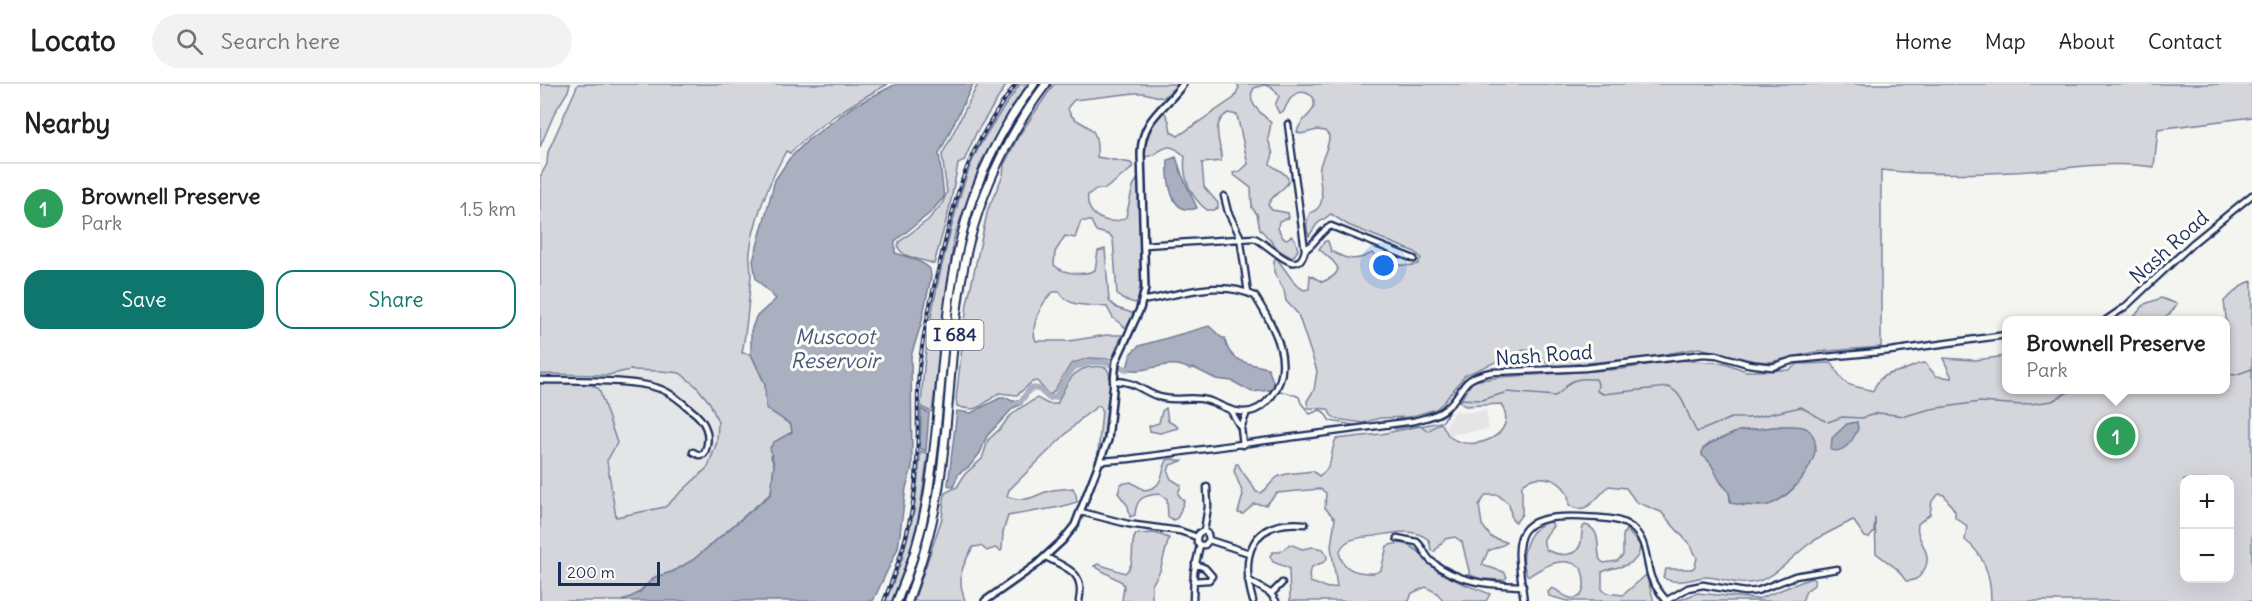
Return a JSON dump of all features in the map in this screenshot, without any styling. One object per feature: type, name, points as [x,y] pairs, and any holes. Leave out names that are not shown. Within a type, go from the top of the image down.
[{"type":"highway","name":"I 684","points":[[897,601],[915,552],[926,506],[952,279],[965,223],[992,153],[1034,84]]},
{"type":"highway","name":"I 684","points":[[908,601],[927,545],[939,491],[961,290],[971,235],[985,191],[1000,157],[1018,125],[1046,84]]},
{"type":"main road","points":[[985,601],[1046,557],[1072,531],[1101,461],[1110,426],[1116,361],[1143,299],[1146,283],[1141,153],[1143,135],[1153,116],[1183,84]]},
{"type":"street","points":[[1145,245],[1240,239],[1260,240],[1284,260],[1300,261],[1304,257],[1305,250],[1288,124]]},
{"type":"street","name":"Nash Road","points":[[2113,316],[2193,243],[2252,195]]},
{"type":"street","points":[[1224,196],[1228,212],[1240,239],[1248,293]]},
{"type":"street","points":[[1305,250],[1326,228],[1331,226],[1414,259]]},
{"type":"street","points":[[1113,381],[1134,384],[1164,398],[1208,400],[1231,411],[1247,412],[1264,405],[1278,386],[1283,363],[1280,344],[1255,296],[1221,287],[1209,287],[1143,299]]},
{"type":"street","name":"Nash Road","points":[[1101,461],[1414,422],[1441,412],[1447,408],[1463,384],[1482,374],[1492,372],[1586,368],[1704,354],[1772,367],[1799,360],[1890,351],[2002,336]]},
{"type":"street","points":[[540,380],[643,384],[667,391],[702,418],[705,425],[707,436],[704,454],[699,456],[693,452]]},
{"type":"street","points":[[1231,411],[1241,428],[1243,445]]},
{"type":"street","points":[[1241,428],[1247,412]]},
{"type":"street","points":[[1193,601],[1195,564],[1200,545],[1197,543],[1197,537],[1204,531],[1207,520],[1207,487]]},
{"type":"street","points":[[1081,512],[1128,524],[1180,531],[1197,537]]},
{"type":"street","points":[[1524,601],[1518,549],[1521,536],[1535,522],[1548,517],[1592,517],[1620,521],[1631,527],[1640,537],[1653,582],[1666,601],[1688,588],[1703,585],[1745,592],[1757,591],[1795,576],[1837,569]]},
{"type":"street","points":[[1253,601],[1248,580],[1249,553],[1257,537],[1264,530],[1273,526],[1305,524]]},
{"type":"street","points":[[1204,531],[1208,534],[1209,540]]},
{"type":"street","points":[[1397,538],[1417,542],[1431,561],[1462,578],[1490,585],[1523,586]]},
{"type":"street","points":[[1209,540],[1249,553]]},
{"type":"street","points":[[1200,545],[1209,540]]},
{"type":"street","points":[[1046,557],[1065,566],[1077,576],[1081,583],[1079,601]]},
{"type":"street","points":[[1193,581],[1209,580],[1212,576],[1205,568],[1195,564]]},
{"type":"street","points":[[1248,580],[1271,594],[1275,601]]},
{"type":"street","points":[[1271,594],[1282,583]]},
{"type":"shaded area","points":[[540,84],[570,84],[540,147]]},
{"type":"shaded area","points":[[578,84],[888,84],[836,115],[790,153],[786,151],[768,187],[755,225],[750,251],[751,274],[742,353],[751,354],[765,384],[774,413],[791,425],[792,432],[771,457],[774,465],[771,493],[693,560],[672,572],[655,577],[632,598],[622,601],[540,601],[540,382],[592,385],[599,389],[617,443],[607,461],[616,517],[665,507],[708,467],[717,442],[718,422],[710,403],[696,386],[680,373],[630,370],[608,375],[540,374],[540,177],[547,164],[548,152]]},
{"type":"shaded area","points":[[978,84],[1007,84],[976,133],[964,161],[958,164],[949,210],[934,264],[904,254],[898,247],[899,242],[928,220],[942,204],[947,192],[942,155]]},
{"type":"shaded area","points":[[1020,84],[1028,84],[1011,108],[981,162],[954,237],[932,412],[921,407],[924,364],[934,303],[956,211],[972,162],[982,142]]},
{"type":"shaded area","points":[[1054,84],[1178,84],[1163,98],[1135,93],[1074,100],[1068,107],[1075,119],[1088,126],[1094,133],[1097,142],[1097,157],[1131,163],[1133,166],[1105,189],[1096,189],[1088,195],[1090,209],[1094,214],[1099,218],[1113,221],[1126,217],[1133,186],[1138,178],[1139,180],[1142,269],[1138,301],[1135,303],[1122,299],[1117,294],[1113,239],[1110,235],[1096,231],[1091,221],[1081,221],[1075,238],[1065,236],[1055,252],[1054,265],[1068,272],[1090,272],[1095,270],[1098,251],[1105,249],[1109,301],[1117,308],[1135,314],[1126,328],[1113,318],[1107,307],[1080,305],[1068,301],[1060,292],[1053,292],[1035,322],[1036,341],[1069,341],[1122,335],[1112,359],[1089,358],[1071,364],[1052,394],[1048,394],[1037,381],[1032,382],[1017,395],[999,393],[980,407],[970,409],[957,406],[967,304],[988,209],[1003,175],[1004,165],[1018,137]]},
{"type":"shaded area","points":[[1237,84],[2252,84],[2252,117],[2158,129],[2154,167],[2112,165],[1962,174],[1881,170],[1881,347],[1815,352],[1770,362],[1755,361],[1699,348],[1643,358],[1556,366],[1546,363],[1538,351],[1524,350],[1465,375],[1436,409],[1410,417],[1380,418],[1363,423],[1336,419],[1328,409],[1308,408],[1307,401],[1314,390],[1317,371],[1298,314],[1286,301],[1284,290],[1274,272],[1274,260],[1276,258],[1296,285],[1304,290],[1309,289],[1310,275],[1322,282],[1331,278],[1338,269],[1333,261],[1319,249],[1325,241],[1328,241],[1331,251],[1347,258],[1361,258],[1372,253],[1388,262],[1406,266],[1418,264],[1421,258],[1415,252],[1348,225],[1331,214],[1317,224],[1309,236],[1307,225],[1310,213],[1317,209],[1322,199],[1319,173],[1329,136],[1325,131],[1317,130],[1301,134],[1297,132],[1313,108],[1313,97],[1303,92],[1299,93],[1291,98],[1284,111],[1279,113],[1275,105],[1279,96],[1272,87],[1265,85],[1254,88],[1251,98],[1255,107],[1271,123],[1268,139],[1273,154],[1270,164],[1284,173],[1289,181],[1268,205],[1272,210],[1288,213],[1289,218],[1279,221],[1278,228],[1283,238],[1287,239],[1291,236],[1295,239],[1298,250],[1294,256],[1280,251],[1260,229],[1257,214],[1252,208],[1251,188],[1233,173],[1240,171],[1248,164],[1237,115],[1228,113],[1219,123],[1221,161],[1202,163],[1204,187],[1218,203],[1218,208],[1214,210],[1207,210],[1192,193],[1186,179],[1185,157],[1178,150],[1167,147],[1149,156],[1143,156],[1150,126],[1161,111],[1165,113],[1169,121],[1171,132],[1178,136],[1234,98],[1239,87]]},
{"type":"shaded area","points":[[2252,281],[2252,601],[1991,601],[1986,567],[1978,552],[1965,540],[1967,526],[1955,517],[1955,511],[1944,495],[1939,494],[1932,501],[1930,514],[1918,524],[1919,536],[1927,559],[1921,575],[1913,580],[1906,581],[1897,569],[1876,553],[1875,517],[1874,532],[1869,538],[1865,537],[1853,520],[1814,541],[1773,574],[1757,581],[1742,583],[1703,577],[1672,581],[1663,577],[1666,569],[1692,569],[1697,558],[1691,546],[1661,512],[1636,502],[1626,488],[1609,486],[1591,504],[1575,508],[1569,505],[1568,496],[1560,484],[1548,478],[1541,478],[1527,481],[1522,485],[1522,514],[1516,522],[1512,520],[1509,504],[1498,495],[1486,495],[1479,505],[1482,525],[1491,537],[1506,542],[1488,551],[1482,565],[1504,572],[1507,577],[1504,580],[1481,579],[1470,575],[1462,542],[1455,537],[1445,539],[1434,552],[1431,550],[1429,540],[1410,532],[1353,539],[1347,542],[1340,551],[1342,560],[1349,568],[1354,571],[1373,573],[1381,570],[1387,546],[1405,544],[1415,549],[1451,578],[1490,594],[1486,601],[1443,601],[1437,593],[1426,587],[1412,593],[1409,601],[1290,601],[1289,568],[1273,562],[1270,556],[1273,552],[1280,552],[1290,544],[1302,549],[1313,547],[1323,549],[1326,560],[1312,567],[1309,574],[1310,582],[1328,588],[1337,587],[1331,546],[1335,519],[1325,508],[1326,493],[1320,489],[1277,493],[1266,505],[1254,504],[1243,514],[1238,513],[1243,494],[1234,471],[1236,464],[1256,492],[1261,493],[1275,479],[1283,475],[1313,471],[1319,476],[1330,464],[1336,439],[1381,434],[1440,422],[1448,435],[1459,442],[1481,442],[1491,438],[1505,425],[1505,415],[1501,404],[1465,406],[1459,402],[1473,381],[1622,369],[1678,360],[1725,363],[1746,371],[1789,370],[1798,364],[1832,363],[1844,382],[1873,391],[1883,377],[1920,364],[1925,363],[1936,376],[1952,378],[1943,358],[1975,360],[2002,357],[2002,394],[2230,394],[2230,316],[2226,316],[2224,301],[2244,284]],"holes":[[[1783,426],[1812,436],[1814,446],[1808,468],[1795,487],[1776,501],[1761,506],[1744,506],[1730,501],[1728,490],[1702,455],[1703,449],[1711,443],[1739,431]]]},
{"type":"shaded area","points":[[2161,298],[2177,304],[2168,316],[2134,316],[2145,304]]},
{"type":"shaded area","points":[[1089,367],[1106,368],[1109,375],[1108,412],[1099,457],[1102,410],[1098,406],[1082,418],[1009,490],[1007,496],[1027,499],[1047,491],[1073,488],[1077,502],[1008,516],[1001,551],[995,548],[987,551],[981,546],[973,547],[961,579],[965,601],[914,601],[942,518],[945,493],[957,487],[965,474],[982,459],[988,440],[1008,418],[1037,398],[1048,404],[1057,404],[1072,376]]},
{"type":"shaded area","points":[[630,370],[680,373],[696,386],[710,403],[718,422],[717,442],[708,467],[665,507],[616,517],[598,378]]},
{"type":"shaded area","points":[[1166,408],[1168,421],[1178,428],[1160,433],[1150,431],[1149,426],[1159,423],[1162,411]]},
{"type":"shaded area","points":[[1456,410],[1463,413],[1486,410],[1489,429],[1448,435],[1446,424]]},
{"type":"shaded area","points":[[921,451],[928,454],[919,516],[909,555],[892,601],[886,601],[902,559],[914,512]]},
{"type":"shaded area","points":[[1167,460],[1182,461],[1170,465],[1168,472],[1171,479],[1181,485],[1178,494],[1184,501],[1178,517],[1174,520],[1168,517],[1167,499],[1160,494],[1142,498],[1137,505],[1135,515],[1130,517],[1128,506],[1118,493],[1121,484],[1131,482],[1144,490],[1155,487]]},
{"type":"shaded area","points":[[1551,522],[1553,526],[1544,540],[1547,550],[1557,554],[1576,551],[1585,525],[1594,530],[1596,534],[1600,560],[1604,563],[1617,561],[1623,555],[1623,536],[1626,529],[1640,545],[1639,553],[1632,562],[1602,572],[1602,589],[1606,593],[1623,595],[1646,575],[1653,601],[1567,601],[1549,596],[1548,592],[1552,588],[1570,598],[1580,596],[1584,588],[1584,577],[1581,568],[1568,562],[1555,563],[1527,575],[1524,567],[1524,551],[1527,543],[1535,530]]},
{"type":"shaded area","points":[[1155,533],[1169,538],[1160,571],[1152,585],[1152,601],[1122,601],[1124,586],[1122,582],[1094,566],[1098,564],[1125,573],[1131,564],[1136,534]]},
{"type":"shaded area","points":[[1811,578],[1815,580],[1814,585],[1806,591],[1802,601],[1677,601],[1697,593],[1758,599]]},
{"type":"water","name":"Muscoot Reservoir","points":[[896,84],[973,84],[939,154],[944,197],[930,213],[895,241],[895,253],[922,263],[930,269],[931,277],[921,324],[911,356],[912,467],[906,488],[898,548],[873,601],[622,601],[639,593],[655,577],[672,572],[693,560],[771,494],[774,465],[770,448],[774,442],[792,432],[791,425],[766,408],[765,384],[751,354],[751,331],[756,317],[776,299],[756,279],[753,261],[775,180],[789,159],[808,140],[852,107]]},
{"type":"water","points":[[1176,157],[1197,208],[1188,210],[1181,207],[1172,195],[1168,177],[1168,160]]},
{"type":"water","points":[[1209,326],[1225,338],[1230,352],[1235,357],[1247,363],[1268,368],[1275,387],[1271,390],[1252,392],[1232,381],[1216,379],[1194,368],[1173,365],[1141,370],[1127,369],[1131,353],[1139,346]]},
{"type":"water","points":[[1000,398],[1019,400],[1022,404],[1013,408],[987,436],[980,453],[969,467],[959,473],[953,487],[948,485],[957,411],[971,413]]},
{"type":"water","points":[[921,409],[929,413],[926,451],[920,448]]},
{"type":"water","points":[[1857,422],[1858,429],[1848,445],[1840,450],[1831,450],[1832,438],[1847,424]]},
{"type":"water","points":[[1783,426],[1804,427],[1814,437],[1813,460],[1806,472],[1787,494],[1768,505],[1750,506],[1731,503],[1728,491],[1711,464],[1702,455],[1703,449],[1739,431]]},
{"type":"waterway","points":[[1020,402],[1031,388],[1039,389],[1049,398],[1056,397],[1064,380],[1074,367],[1091,362],[1103,362],[1127,369]]},
{"type":"waterway","points":[[2230,374],[2252,369]]},
{"type":"waterway","points":[[1457,399],[1482,400],[1507,392],[1555,396],[1573,381],[1596,379],[1597,391],[1603,394],[1668,387],[1674,390],[1682,400],[1697,432],[1731,418],[1752,418],[1801,407],[1825,421]]},
{"type":"waterway","points":[[1272,388],[1299,397],[1310,414],[1320,410],[1330,421],[1360,426]]},
{"type":"waterway","points":[[1828,422],[1842,417],[1862,418],[1878,413],[1905,416],[1931,409],[1980,402],[2023,405],[2052,401],[2065,394]]},
{"type":"waterway","points":[[1393,426],[1395,429],[1420,425],[1428,431],[1443,421],[1454,403]]},
{"type":"waterway","points":[[1370,425],[1391,422]]},
{"type":"railway","points":[[884,601],[895,573],[911,517],[917,458],[919,369],[930,302],[950,222],[961,183],[976,148],[1016,84]]},
{"type":"place","name":"Brownell Preserve","points":[[2116,436]]}]
